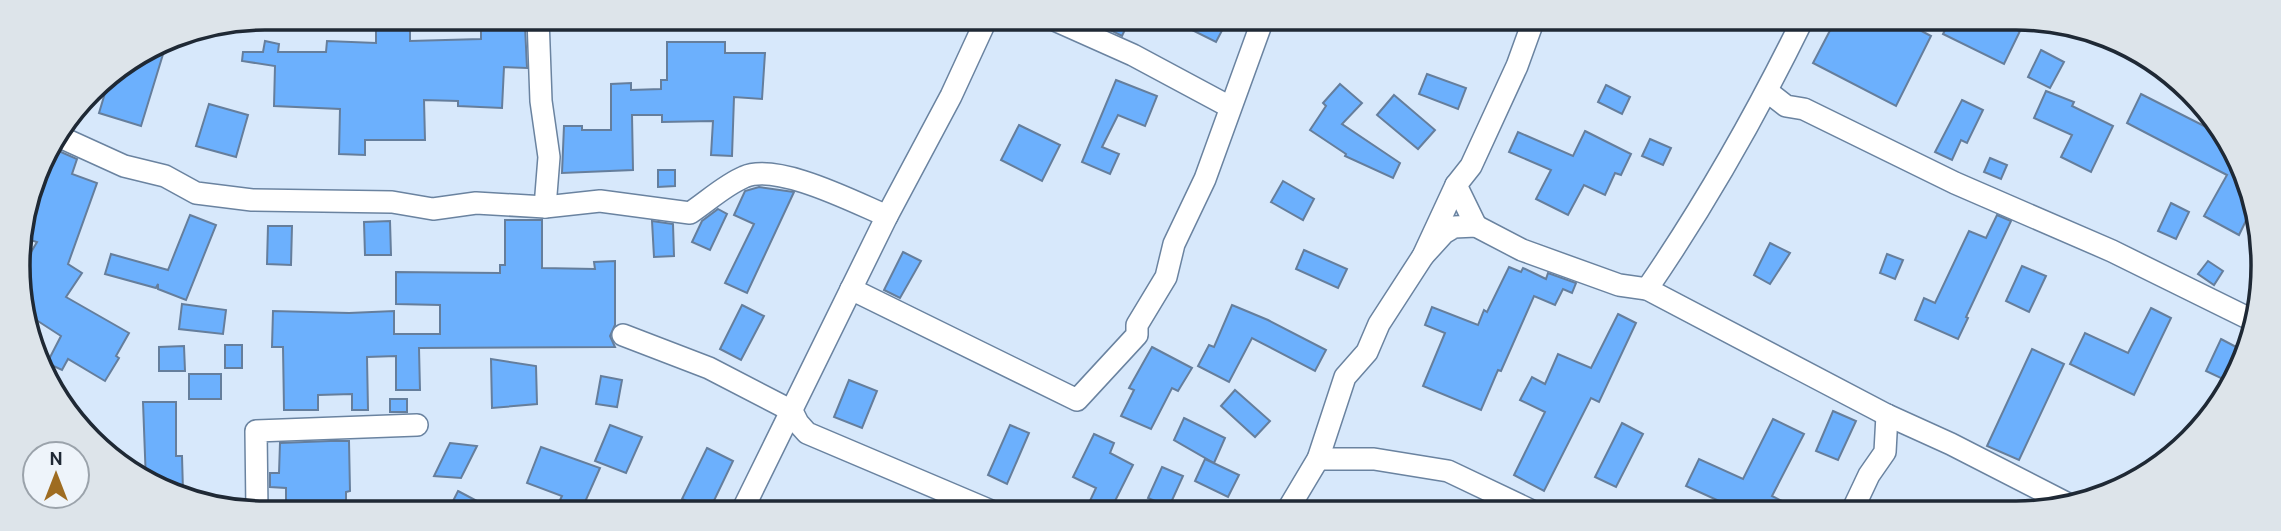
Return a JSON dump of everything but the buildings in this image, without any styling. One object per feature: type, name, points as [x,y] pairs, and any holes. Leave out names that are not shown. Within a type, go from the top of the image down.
[{"type":"street","points":[[538,30],[541,101],[549,157],[545,207]]},
{"type":"street","points":[[747,501],[887,216],[951,96],[981,30]]},
{"type":"street","points":[[1077,30],[1133,55],[1230,107]]},
{"type":"street","points":[[851,289],[1077,400],[1137,335],[1137,324],[1166,277],[1174,244],[1205,179],[1259,30]]},
{"type":"street","points":[[1293,501],[1318,459],[1345,377],[1367,352],[1379,324],[1423,256],[1456,185],[1471,166],[1517,66],[1530,30]]},
{"type":"street","points":[[1647,289],[1683,237],[1768,92],[1798,30]]},
{"type":"street","points":[[1768,92],[1786,106],[1804,109],[1955,183],[2112,251],[2245,317]]},
{"type":"street","points":[[66,140],[124,166],[165,176],[196,193],[253,200],[391,202],[433,209],[476,203],[545,207],[600,201],[690,213],[746,176],[772,174],[812,184],[887,216]]},
{"type":"street","points":[[1456,185],[1476,226]]},
{"type":"street","points":[[1423,256],[1444,233],[1454,227],[1476,226],[1522,250],[1619,285],[1647,289],[1887,415],[2055,498]]},
{"type":"street","points":[[623,335],[709,368],[792,411],[807,433],[967,501]]},
{"type":"street","points":[[1857,501],[1885,452],[1887,415]]},
{"type":"street","points":[[257,500],[256,431],[417,425]]},
{"type":"street","points":[[777,442],[807,433]]},
{"type":"street","points":[[1885,452],[1901,442],[1934,437]]},
{"type":"street","points":[[1318,459],[1374,459],[1448,471],[1511,501]]}]
